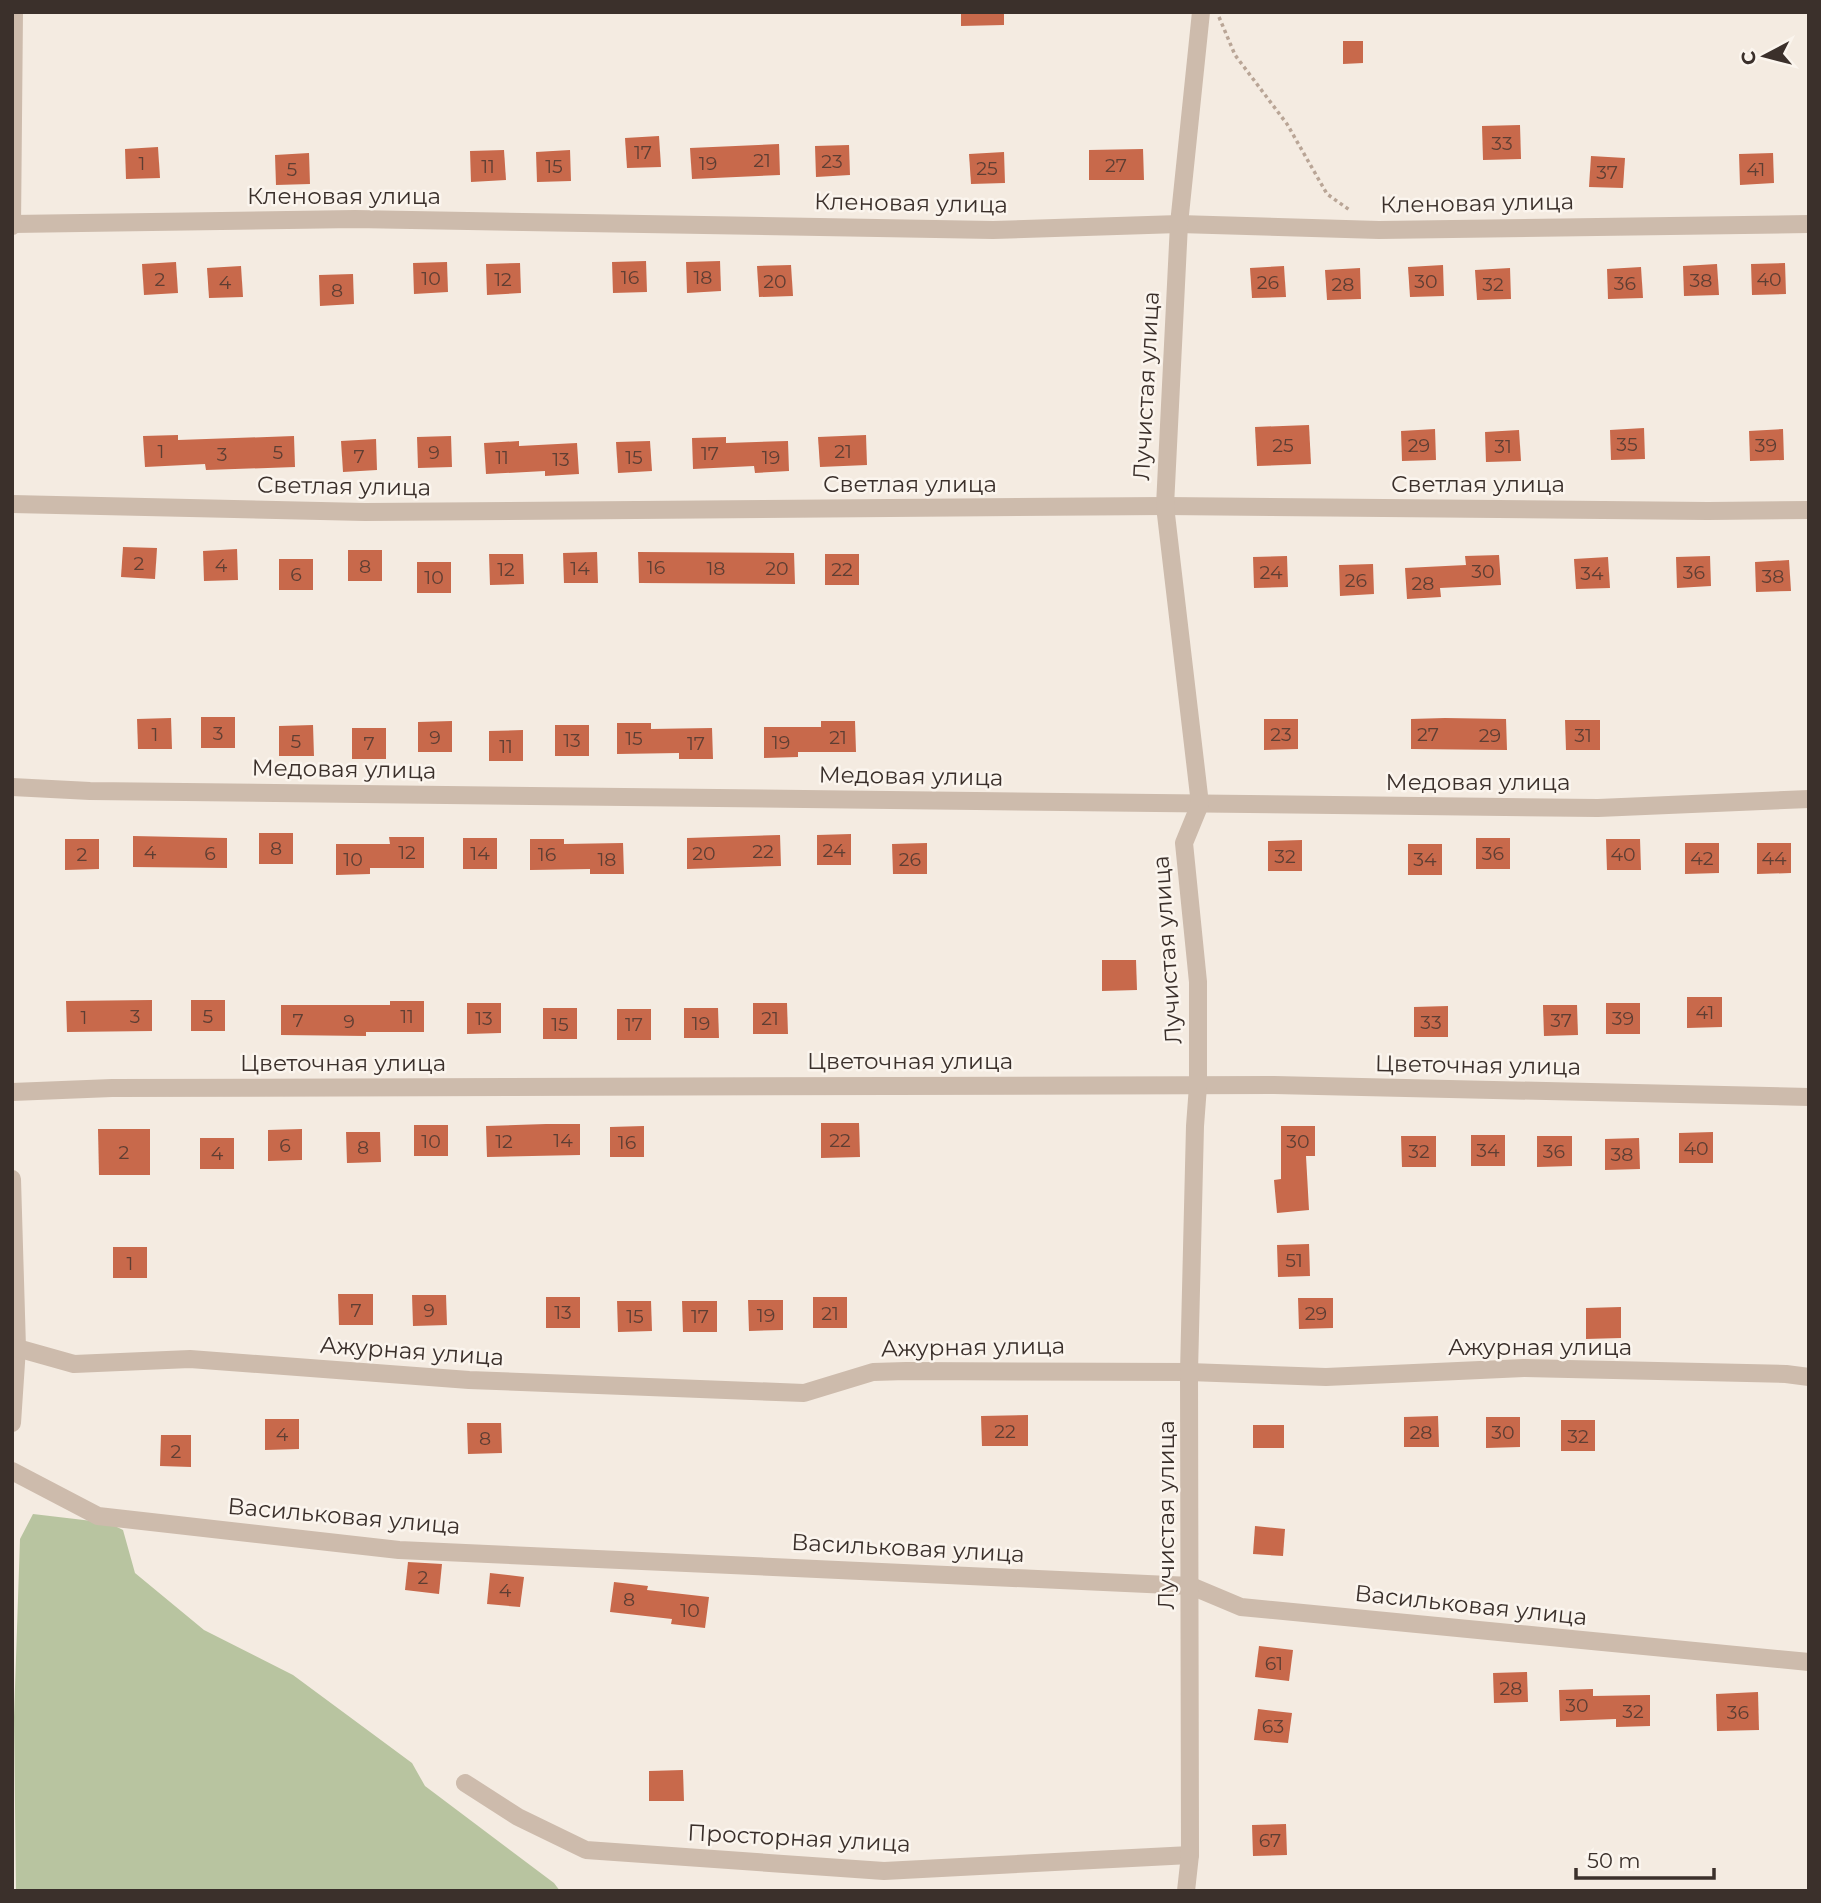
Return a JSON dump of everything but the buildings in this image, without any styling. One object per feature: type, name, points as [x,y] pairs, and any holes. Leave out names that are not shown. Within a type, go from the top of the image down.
[{"type":"street","points":[[12,225],[14,12]]},
{"type":"street","name":"Лучистая улица","points":[[1186,1891],[1190,1855],[1189,1372],[1198,1086],[1198,982],[1184,843],[1200,804],[1165,506],[1180,224],[1201,12]]},
{"type":"street","name":"Кленовая улица","points":[[12,225],[355,219],[993,230],[1180,224],[1379,230],[1809,223]]},
{"type":"street","name":"Светлая улица","points":[[12,504],[365,512],[1165,506],[1809,510]]},
{"type":"street","name":"Медовая улица","points":[[12,787],[90,791],[1598,808],[1809,799]]},
{"type":"street","name":"Цветочная улица","points":[[12,1092],[111,1088],[1198,1086],[1809,1097]]},
{"type":"street","points":[[12,1179],[18,1348],[12,1423]]},
{"type":"street","name":"Ажурная улица","points":[[18,1348],[74,1364],[190,1359],[469,1380],[804,1393],[873,1372],[985,1370],[1189,1372],[1326,1377],[1524,1368],[1786,1374],[1809,1377]]},
{"type":"street","name":"Васильковая улица","points":[[12,1471],[98,1516],[399,1550],[1191,1586],[1241,1607],[1809,1662]]},
{"type":"street","name":"Просторная улица","points":[[466,1783],[517,1817],[586,1850],[884,1871],[1190,1855]]},
{"type":"path","points":[[1217,12],[1236,55],[1287,124],[1327,194],[1379,230]]},
{"type":"green space","points":[[33,1514],[109,1523],[123,1530],[135,1573],[204,1630],[293,1675],[412,1763],[425,1786],[554,1883],[560,1891],[16,1891],[14,1717],[20,1539]]}]
